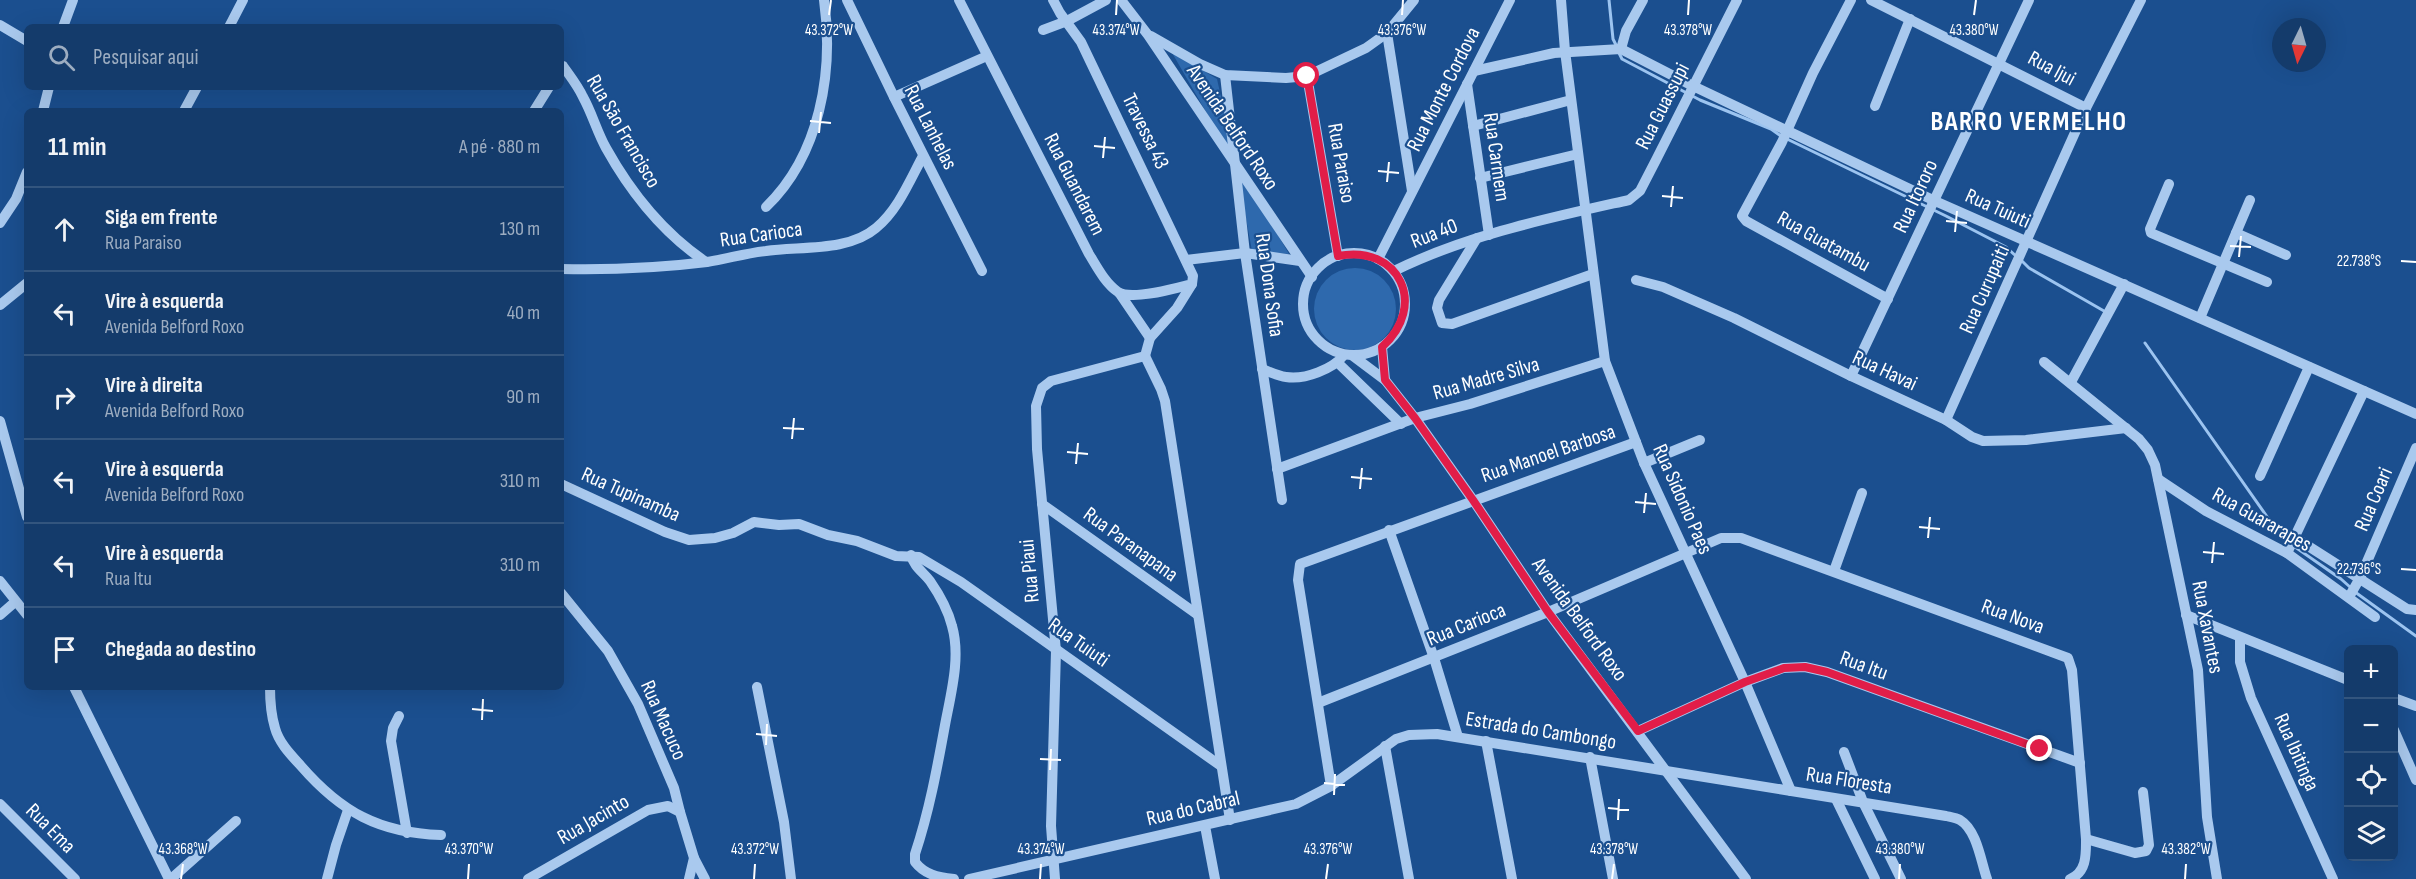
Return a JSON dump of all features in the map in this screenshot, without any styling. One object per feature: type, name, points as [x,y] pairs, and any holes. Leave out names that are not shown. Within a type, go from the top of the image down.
[{"type":"street","points":[[64,24],[73,0]]},
{"type":"street","points":[[231,24],[243,0]]},
{"type":"street","points":[[766,207],[786,184],[811,142],[824,74],[828,29],[824,0]]},
{"type":"street","name":"Rua Lanhelas","points":[[847,0],[982,271]]},
{"type":"street","name":"Rua Guandarem","points":[[959,0],[1089,254],[1110,285],[1120,294]]},
{"type":"street","name":"Travessa 43","points":[[1053,0],[1081,42],[1186,260]]},
{"type":"street","points":[[1043,30],[1067,21],[1106,0]]},
{"type":"street","name":"Avenida Belford Roxo","points":[[1121,0],[1148,35],[1312,277],[1305,290],[1304,305],[1306,320],[1312,333],[1322,344],[1385,380],[1473,500],[1548,612],[1746,879]]},
{"type":"street","points":[[1148,35],[1225,75],[1286,78],[1307,76],[1347,59],[1387,33],[1414,0]]},
{"type":"street","name":"Rua Monte Cordova","points":[[1378,259],[1510,0]]},
{"type":"street","name":"Rua Sidonio Paes","points":[[1562,0],[1565,51],[1605,361],[1644,463],[1745,682],[1791,791]]},
{"type":"street","points":[[1617,49],[1643,0]]},
{"type":"street","name":"Rua Guassupi","points":[[1586,210],[1629,200],[1636,196],[1737,0]]},
{"type":"street","points":[[1784,136],[1813,73],[1851,0]]},
{"type":"street","name":"Rua Ijui","points":[[1871,0],[2086,108]]},
{"type":"street","name":"Rua Itororo","points":[[1851,376],[2029,0]]},
{"type":"street","name":"Rua Curupaiti","points":[[1946,420],[2086,108],[2140,0]]},
{"type":"street","points":[[1875,106],[1910,19]]},
{"type":"street","points":[[0,25],[24,39]]},
{"type":"street","points":[[1387,33],[1412,191]]},
{"type":"street","name":"Rua Tuiuti","points":[[1474,71],[1565,51],[1617,49],[1784,136],[1932,206],[2027,242],[2416,414]]},
{"type":"street","points":[[894,97],[987,56]]},
{"type":"street","name":"Rua Sāo Francisco","points":[[564,70],[583,97],[606,147],[634,192],[657,221],[681,245],[706,262]]},
{"type":"street","name":"Rua Dona Sofia","points":[[1225,75],[1245,253],[1282,500]]},
{"type":"street","name":"Rua Paraiso","points":[[1307,76],[1338,256]]},
{"type":"street","name":"Rua Carmem","points":[[1467,84],[1489,235]]},
{"type":"street","points":[[44,108],[48,90]]},
{"type":"street","points":[[186,108],[195,90]]},
{"type":"street","points":[[536,108],[547,90]]},
{"type":"street","points":[[1473,126],[1571,100]]},
{"type":"street","name":"Rua Guatambu","points":[[1784,136],[1742,216],[1888,299]]},
{"type":"street","points":[[1480,178],[1578,154]]},
{"type":"street","name":"Rua Carioca","points":[[564,269],[655,267],[706,262],[764,251],[834,245],[860,237],[875,229],[893,210],[923,156]]},
{"type":"street","points":[[0,223],[16,199],[24,179]]},
{"type":"street","points":[[2169,183],[2151,224],[2151,233],[2267,282]]},
{"type":"street","points":[[2200,318],[2250,200]]},
{"type":"street","points":[[1489,235],[1586,210]]},
{"type":"street","points":[[2236,233],[2286,255]]},
{"type":"street","name":"Rua 40","points":[[1394,271],[1415,261],[1489,235]]},
{"type":"street","points":[[1477,238],[1439,300],[1437,308],[1442,323],[1452,324],[1593,274]]},
{"type":"street","points":[[1230,820],[1165,401],[1145,356],[1150,338],[1177,308],[1192,284],[1193,276],[1186,260],[1245,253],[1300,261]]},
{"type":"street","points":[[1262,369],[1287,378],[1302,376],[1345,358],[1382,347],[1401,325],[1405,311],[1405,297],[1401,283],[1394,271],[1378,259],[1358,254],[1338,256],[1323,264],[1312,277]]},
{"type":"street","name":"Rua Havai","points":[[1636,280],[1663,287],[1783,340],[1851,376],[1946,420],[1972,437],[1983,441],[2001,442],[2126,428]]},
{"type":"street","points":[[1120,294],[1140,294],[1192,284]]},
{"type":"street","points":[[2071,382],[2124,284]]},
{"type":"street","points":[[0,305],[24,285]]},
{"type":"street","points":[[1120,294],[1150,338]]},
{"type":"street","points":[[1382,347],[1385,380]]},
{"type":"street","name":"Rua Piaui","points":[[1056,879],[1051,826],[1051,765],[1056,651],[1042,504],[1036,406],[1042,388],[1051,381],[1145,356]]},
{"type":"street","points":[[1345,358],[1401,424]]},
{"type":"street","name":"Rua Madre Silva","points":[[1276,469],[1415,418],[1470,404],[1605,361]]},
{"type":"street","name":"Rua Xavantes","points":[[2044,362],[2126,428],[2148,450],[2155,465],[2200,689],[2207,817],[2217,879]]},
{"type":"street","points":[[2260,476],[2309,367]]},
{"type":"street","points":[[2364,391],[2291,544],[2355,588],[2407,609],[2415,610]]},
{"type":"street","points":[[0,421],[24,506]]},
{"type":"street","points":[[1644,463],[1700,440]]},
{"type":"street","name":"Rua Manoel Barbosa","points":[[1389,530],[1636,442]]},
{"type":"street","name":"Rua Coari","points":[[2355,588],[2416,448]]},
{"type":"street","name":"Rua Guararapes","points":[[2158,479],[2206,511],[2291,544],[2355,588],[2375,617]]},
{"type":"street","name":"Rua Tupinamba","points":[[564,485],[665,532],[688,540],[715,538],[733,533],[754,522]]},
{"type":"street","points":[[1834,571],[1862,493]]},
{"type":"street","name":"Rua Paranapana","points":[[1042,504],[1198,615]]},
{"type":"street","name":"Rua Tuiuti","points":[[754,522],[778,525],[799,524],[828,535],[857,541],[896,556],[911,555],[930,563],[961,582],[1221,766]]},
{"type":"street","points":[[1331,786],[1298,580],[1298,567],[1302,562],[1389,530],[1434,658],[1458,737]]},
{"type":"street","name":"Rua Carioca","points":[[1318,703],[1548,612],[1728,537]]},
{"type":"street","name":"Rua Nova","points":[[1728,537],[1742,538],[2068,658],[2072,670],[2086,839],[2086,859],[2083,867],[2075,877],[2070,879]]},
{"type":"street","points":[[911,555],[915,566],[930,581],[943,603],[955,637],[956,654],[930,807],[915,854],[915,862],[924,872],[936,877],[954,879]]},
{"type":"street","points":[[0,581],[24,612]]},
{"type":"street","name":"Rua Macuco","points":[[564,597],[609,651],[638,704],[674,788],[681,812],[694,858],[689,879]]},
{"type":"street","points":[[0,615],[15,602]]},
{"type":"street","points":[[2186,615],[2344,678]]},
{"type":"street","name":"Rua Ibitinga","points":[[2240,638],[2240,662],[2251,698],[2333,879]]},
{"type":"street","name":"Rua Itu","points":[[1638,731],[1745,682],[1784,668],[1805,667],[1827,672],[2080,763]]},
{"type":"street","points":[[757,687],[784,822],[791,879]]},
{"type":"street","points":[[76,690],[170,879],[236,821]]},
{"type":"street","points":[[270,690],[275,730],[284,745],[313,780],[348,810],[380,825],[408,832],[441,834]]},
{"type":"street","points":[[2397,699],[2416,706]]},
{"type":"street","points":[[399,716],[393,728],[392,741],[408,832]]},
{"type":"street","name":"Estrada do Cambongo","points":[[1409,735],[1437,734],[1666,770]]},
{"type":"street","name":"Rua do Cabral","points":[[969,879],[1296,804],[1331,786],[1385,746],[1409,735]]},
{"type":"street","points":[[2398,739],[2416,780]]},
{"type":"street","points":[[1486,741],[1512,879]]},
{"type":"street","points":[[1385,746],[1409,879]]},
{"type":"street","points":[[1844,752],[1863,802],[1900,879]]},
{"type":"street","points":[[1590,757],[1613,879]]},
{"type":"street","name":"Rua Floresta","points":[[1666,770],[1960,820],[1974,838],[1987,879]]},
{"type":"street","points":[[2086,839],[2135,854],[2146,851],[2150,845],[2143,792]]},
{"type":"street","points":[[1836,799],[1875,879]]},
{"type":"street","name":"Rua Ema","points":[[0,804],[75,879]]},
{"type":"street","name":"Rua Jacinto","points":[[528,879],[648,810],[668,806],[681,812]]},
{"type":"street","points":[[327,879],[348,810]]},
{"type":"street","points":[[1205,826],[1215,879]]},
{"type":"street","points":[[694,858],[705,879]]},
{"type":"shaded area","points":[[1171,51],[1217,79],[1236,164]]},
{"type":"shaded area","points":[[1236,164],[1289,254],[1252,251]]},
{"type":"shaded area","points":[[1347,268],[1363,268],[1378,275],[1389,286],[1396,301],[1393,325],[1384,338],[1363,350],[1347,350],[1332,343],[1321,332],[1314,317],[1314,301],[1321,286],[1332,275]]},
{"type":"waterway","points":[[1609,0],[1613,39],[1616,45]]},
{"type":"waterway","points":[[1618,51],[1622,59],[1700,100],[1771,129],[1781,136]]},
{"type":"waterway","points":[[1787,139],[1946,216],[2006,247],[2016,256]]},
{"type":"waterway","points":[[2021,260],[2029,268],[2104,311]]},
{"type":"waterway","points":[[2145,343],[2282,538],[2350,587]]},
{"type":"waterway","points":[[2355,592],[2416,636]]},
{"type":"district","name":"BARRO VERMELHO","points":[[2029,121]]},
{"type":"route","points":[[1307,76],[1338,256],[1352,254],[1378,259],[1394,271],[1405,297],[1405,311],[1401,325],[1382,347],[1385,380],[1473,500],[1548,612],[1638,731],[1745,682],[1784,668],[1805,667],[1827,672],[2040,749]]}]
